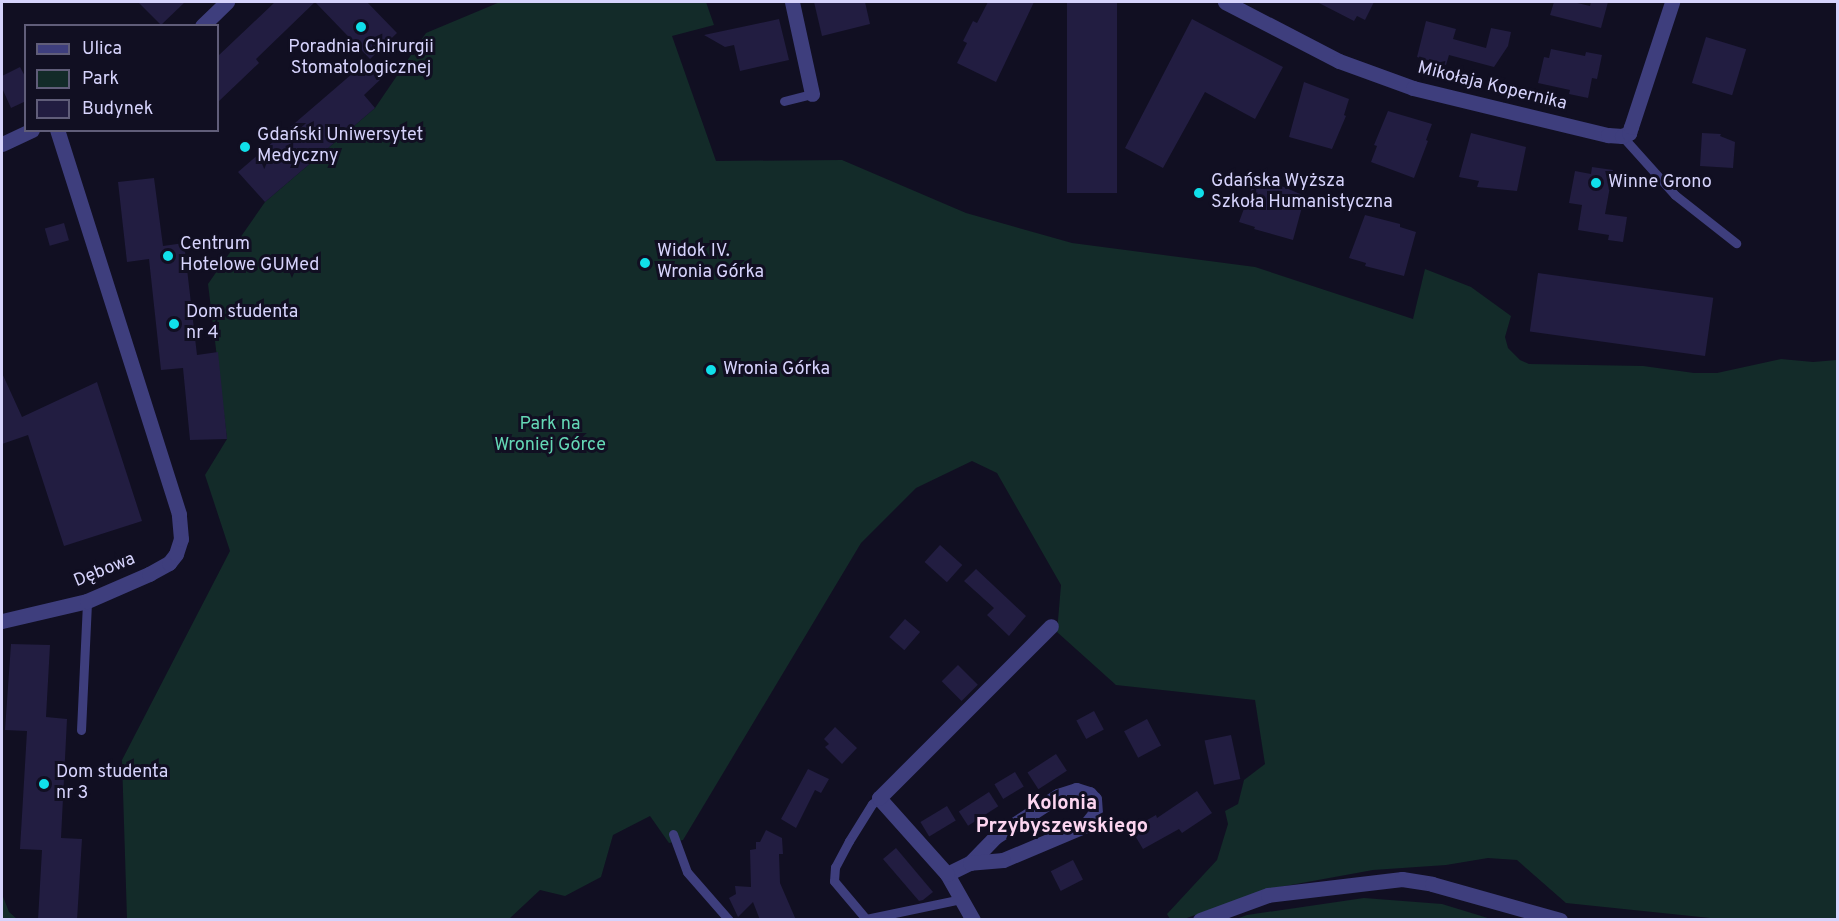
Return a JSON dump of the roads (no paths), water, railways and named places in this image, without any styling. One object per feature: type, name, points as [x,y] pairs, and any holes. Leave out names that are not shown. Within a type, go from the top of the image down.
[{"type":"street","points":[[204,24],[227,2]]},
{"type":"street","points":[[792,2],[812,94]]},
{"type":"street","name":"Mikołaja Kopernika","points":[[1226,2],[1339,61],[1413,88],[1622,136]]},
{"type":"street","points":[[1622,136],[1629,133],[1672,2]]},
{"type":"street","points":[[2,144],[28,132]]},
{"type":"street","name":"Dębowa","points":[[2,621],[87,602],[169,563],[180,545],[182,526],[179,514],[58,132]]},
{"type":"street","points":[[973,920],[947,874],[879,798],[1051,626]]},
{"type":"street","points":[[947,874],[970,863],[1003,860],[1086,825],[1095,814],[1094,799],[1089,794],[1076,790],[1058,796],[995,837],[970,863]]},
{"type":"street","points":[[1200,920],[1268,896],[1402,879],[1432,884],[1560,920]]},
{"type":"lane","points":[[784,101],[812,94]]},
{"type":"lane","points":[[1622,136],[1675,195],[1736,243]]},
{"type":"lane","points":[[81,730],[87,602]]},
{"type":"lane","points":[[879,798],[872,804],[835,867],[834,881],[866,920],[962,899]]},
{"type":"lane","points":[[673,834],[687,872],[729,920]]},
{"type":"place","name":"Poradnia Chirurgii Stomatologicznej","points":[[361,27]]},
{"type":"place","name":"Gdański Uniwersytet Medyczny","points":[[245,147]]},
{"type":"place","name":"Winne Grono","points":[[1596,183]]},
{"type":"place","name":"Gdańska Wyższa Szkoła Humanistyczna","points":[[1199,193]]},
{"type":"place","name":"Centrum Hotelowe GUMed","points":[[168,256]]},
{"type":"place","name":"Widok IV. Wronia Górka","points":[[645,263]]},
{"type":"place","name":"Dom studenta nr 4","points":[[174,324]]},
{"type":"place","name":"Wronia Górka","points":[[711,370]]},
{"type":"place","name":"Dom studenta nr 3","points":[[44,784]]},
{"type":"district","name":"Kolonia Przybyszewskiego","points":[[1062,816]]},
{"type":"park label","name":"Park na Wroniej Górce","points":[[550,436]]}]
